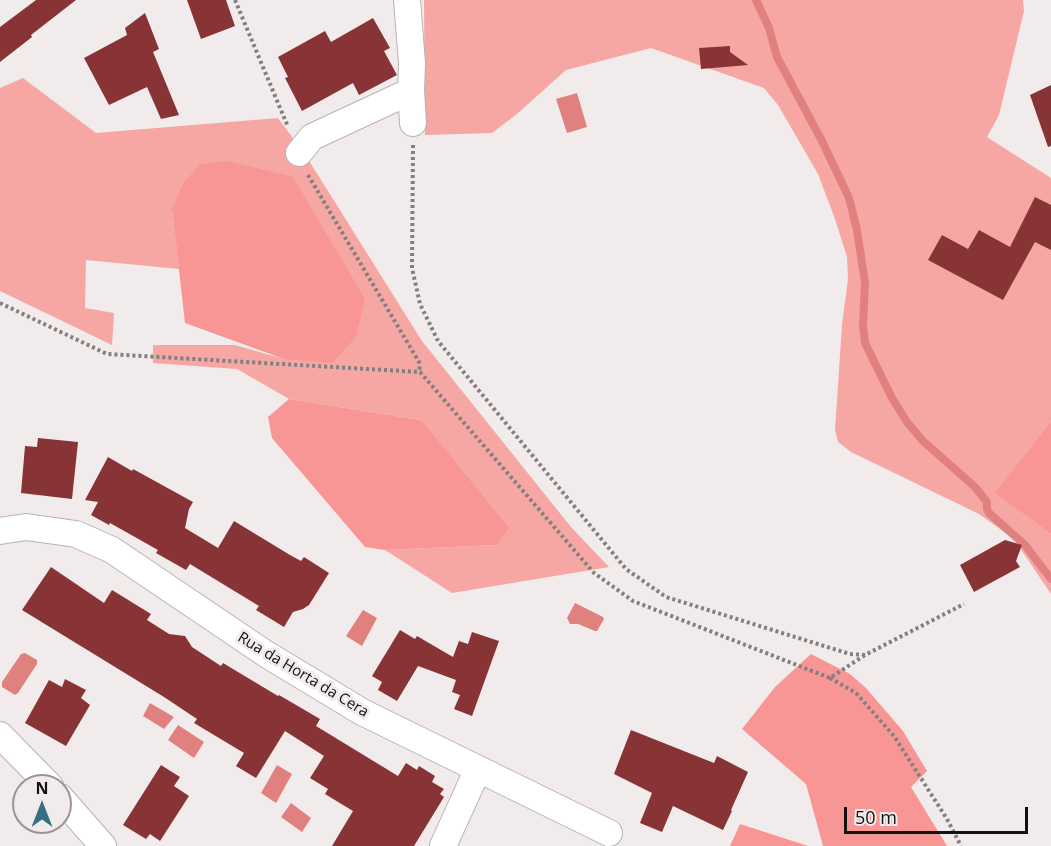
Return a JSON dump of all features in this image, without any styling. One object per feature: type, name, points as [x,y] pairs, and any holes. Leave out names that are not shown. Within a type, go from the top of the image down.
[{"type":"street","points":[[407,0],[412,63],[413,123]]},
{"type":"street","points":[[298,153],[312,137],[411,91]]},
{"type":"street","name":"Rua da Horta da Cera","points":[[0,531],[26,527],[76,534],[112,549],[266,654],[362,712],[609,833]]},
{"type":"street","points":[[0,735],[38,774]]},
{"type":"street","points":[[443,846],[478,769]]},
{"type":"street","points":[[72,811],[102,846]]},
{"type":"path","points":[[235,0],[301,163],[419,362],[420,372],[594,573],[633,602],[830,678],[856,693],[894,736],[947,819],[961,846]]},
{"type":"path","points":[[413,123],[412,268],[420,304],[438,341],[626,569],[666,597],[850,654],[865,656]]},
{"type":"path","points":[[0,303],[107,354],[420,372]]},
{"type":"path","points":[[830,678],[841,669],[964,604]]},
{"type":"shaded area","points":[[424,0],[1023,0],[1024,11],[999,115],[987,137],[1051,178],[1051,421],[996,493],[1051,534],[1051,594],[1014,539],[979,514],[851,452],[838,442],[835,430],[842,325],[848,279],[847,257],[818,174],[778,105],[764,88],[651,48],[566,70],[492,133],[425,135]]},
{"type":"shaded area","points":[[23,78],[96,133],[278,118],[306,156],[422,341],[571,527],[609,567],[452,593],[385,550],[497,545],[421,420],[289,399],[237,369],[153,363],[153,345],[235,345],[284,359],[172,209],[179,269],[86,260],[85,308],[114,313],[112,345],[0,291],[0,88]]},
{"type":"shaded area","points":[[577,93],[587,127],[567,133],[556,99]]},
{"type":"shaded area","points":[[228,161],[293,177],[365,299],[356,337],[332,363],[284,359],[185,323],[172,209],[184,182],[201,164]]},
{"type":"shaded area","points":[[289,399],[421,420],[509,528],[497,545],[385,550],[365,547],[272,438],[268,417]]},
{"type":"shaded area","points":[[1051,421],[1051,534],[995,493]]},
{"type":"shaded area","points":[[575,603],[603,617],[597,631],[578,624],[570,624],[567,618]]},
{"type":"shaded area","points":[[363,610],[377,618],[362,646],[346,636]]},
{"type":"shaded area","points":[[25,653],[37,660],[37,664],[15,695],[2,687],[2,682],[21,654]]},
{"type":"shaded area","points":[[811,654],[850,674],[866,688],[903,731],[927,771],[911,787],[947,846],[823,846],[806,784],[742,729],[775,687]]},
{"type":"shaded area","points":[[150,703],[174,717],[164,729],[143,716]]},
{"type":"shaded area","points":[[178,725],[204,742],[194,758],[168,740]]},
{"type":"shaded area","points":[[277,765],[292,774],[276,803],[261,793]]},
{"type":"shaded area","points":[[291,803],[311,818],[302,832],[281,817]]},
{"type":"shaded area","points":[[740,824],[808,846],[730,846]]},
{"type":"building","points":[[36,0],[76,0],[0,62],[0,27]]},
{"type":"building","points":[[187,0],[226,0],[235,26],[201,39]]},
{"type":"building","points":[[145,13],[159,49],[153,52],[179,115],[161,119],[147,87],[109,105],[84,58],[127,35],[125,28]]},
{"type":"building","points":[[373,18],[390,48],[384,51],[397,75],[359,95],[353,83],[302,111],[285,78],[288,77],[278,57],[325,31],[331,42]]},
{"type":"building","points":[[730,46],[730,52],[748,65],[701,69],[699,48]]},
{"type":"building","points":[[1051,85],[1051,146],[1048,147],[1030,95]]},
{"type":"building","points":[[1035,197],[1051,205],[1051,250],[1035,242],[1003,300],[928,260],[942,235],[968,249],[979,230],[1010,247]]},
{"type":"building","points":[[38,438],[78,442],[72,499],[21,493],[25,446],[37,447]]},
{"type":"building","points":[[108,457],[193,502],[185,528],[218,548],[234,521],[290,555],[301,561],[304,557],[329,573],[309,605],[293,612],[284,627],[256,610],[259,606],[190,564],[186,570],[156,553],[158,550],[91,515],[98,502],[85,500]]},
{"type":"building","points":[[1005,540],[1022,545],[1016,561],[1020,567],[974,592],[960,565]]},
{"type":"building","points":[[51,567],[104,603],[112,590],[151,614],[147,620],[169,634],[185,636],[192,647],[221,666],[223,663],[320,719],[316,726],[398,776],[406,763],[417,770],[419,766],[435,776],[432,782],[444,789],[440,794],[444,797],[414,846],[332,846],[353,811],[325,794],[328,789],[310,778],[324,756],[285,731],[256,778],[236,766],[244,753],[194,723],[197,719],[22,610]]},
{"type":"building","points":[[400,630],[415,639],[417,636],[453,657],[459,641],[468,644],[472,632],[499,641],[472,716],[454,709],[460,695],[452,692],[456,680],[418,666],[397,701],[378,690],[382,682],[372,676]]},
{"type":"building","points":[[65,679],[86,690],[81,698],[90,705],[66,746],[25,723],[49,680],[62,687]]},
{"type":"building","points":[[631,730],[714,763],[717,756],[748,772],[723,830],[673,806],[662,832],[640,823],[652,793],[614,774]]},
{"type":"building","points":[[161,765],[180,777],[174,786],[189,796],[160,841],[150,834],[146,839],[123,825]]},
{"type":"waterway","points":[[756,0],[769,28],[777,57],[822,141],[849,198],[857,230],[865,283],[863,325],[865,343],[892,398],[907,422],[923,441],[975,487],[987,502],[989,513],[1025,545],[1051,579]]}]
